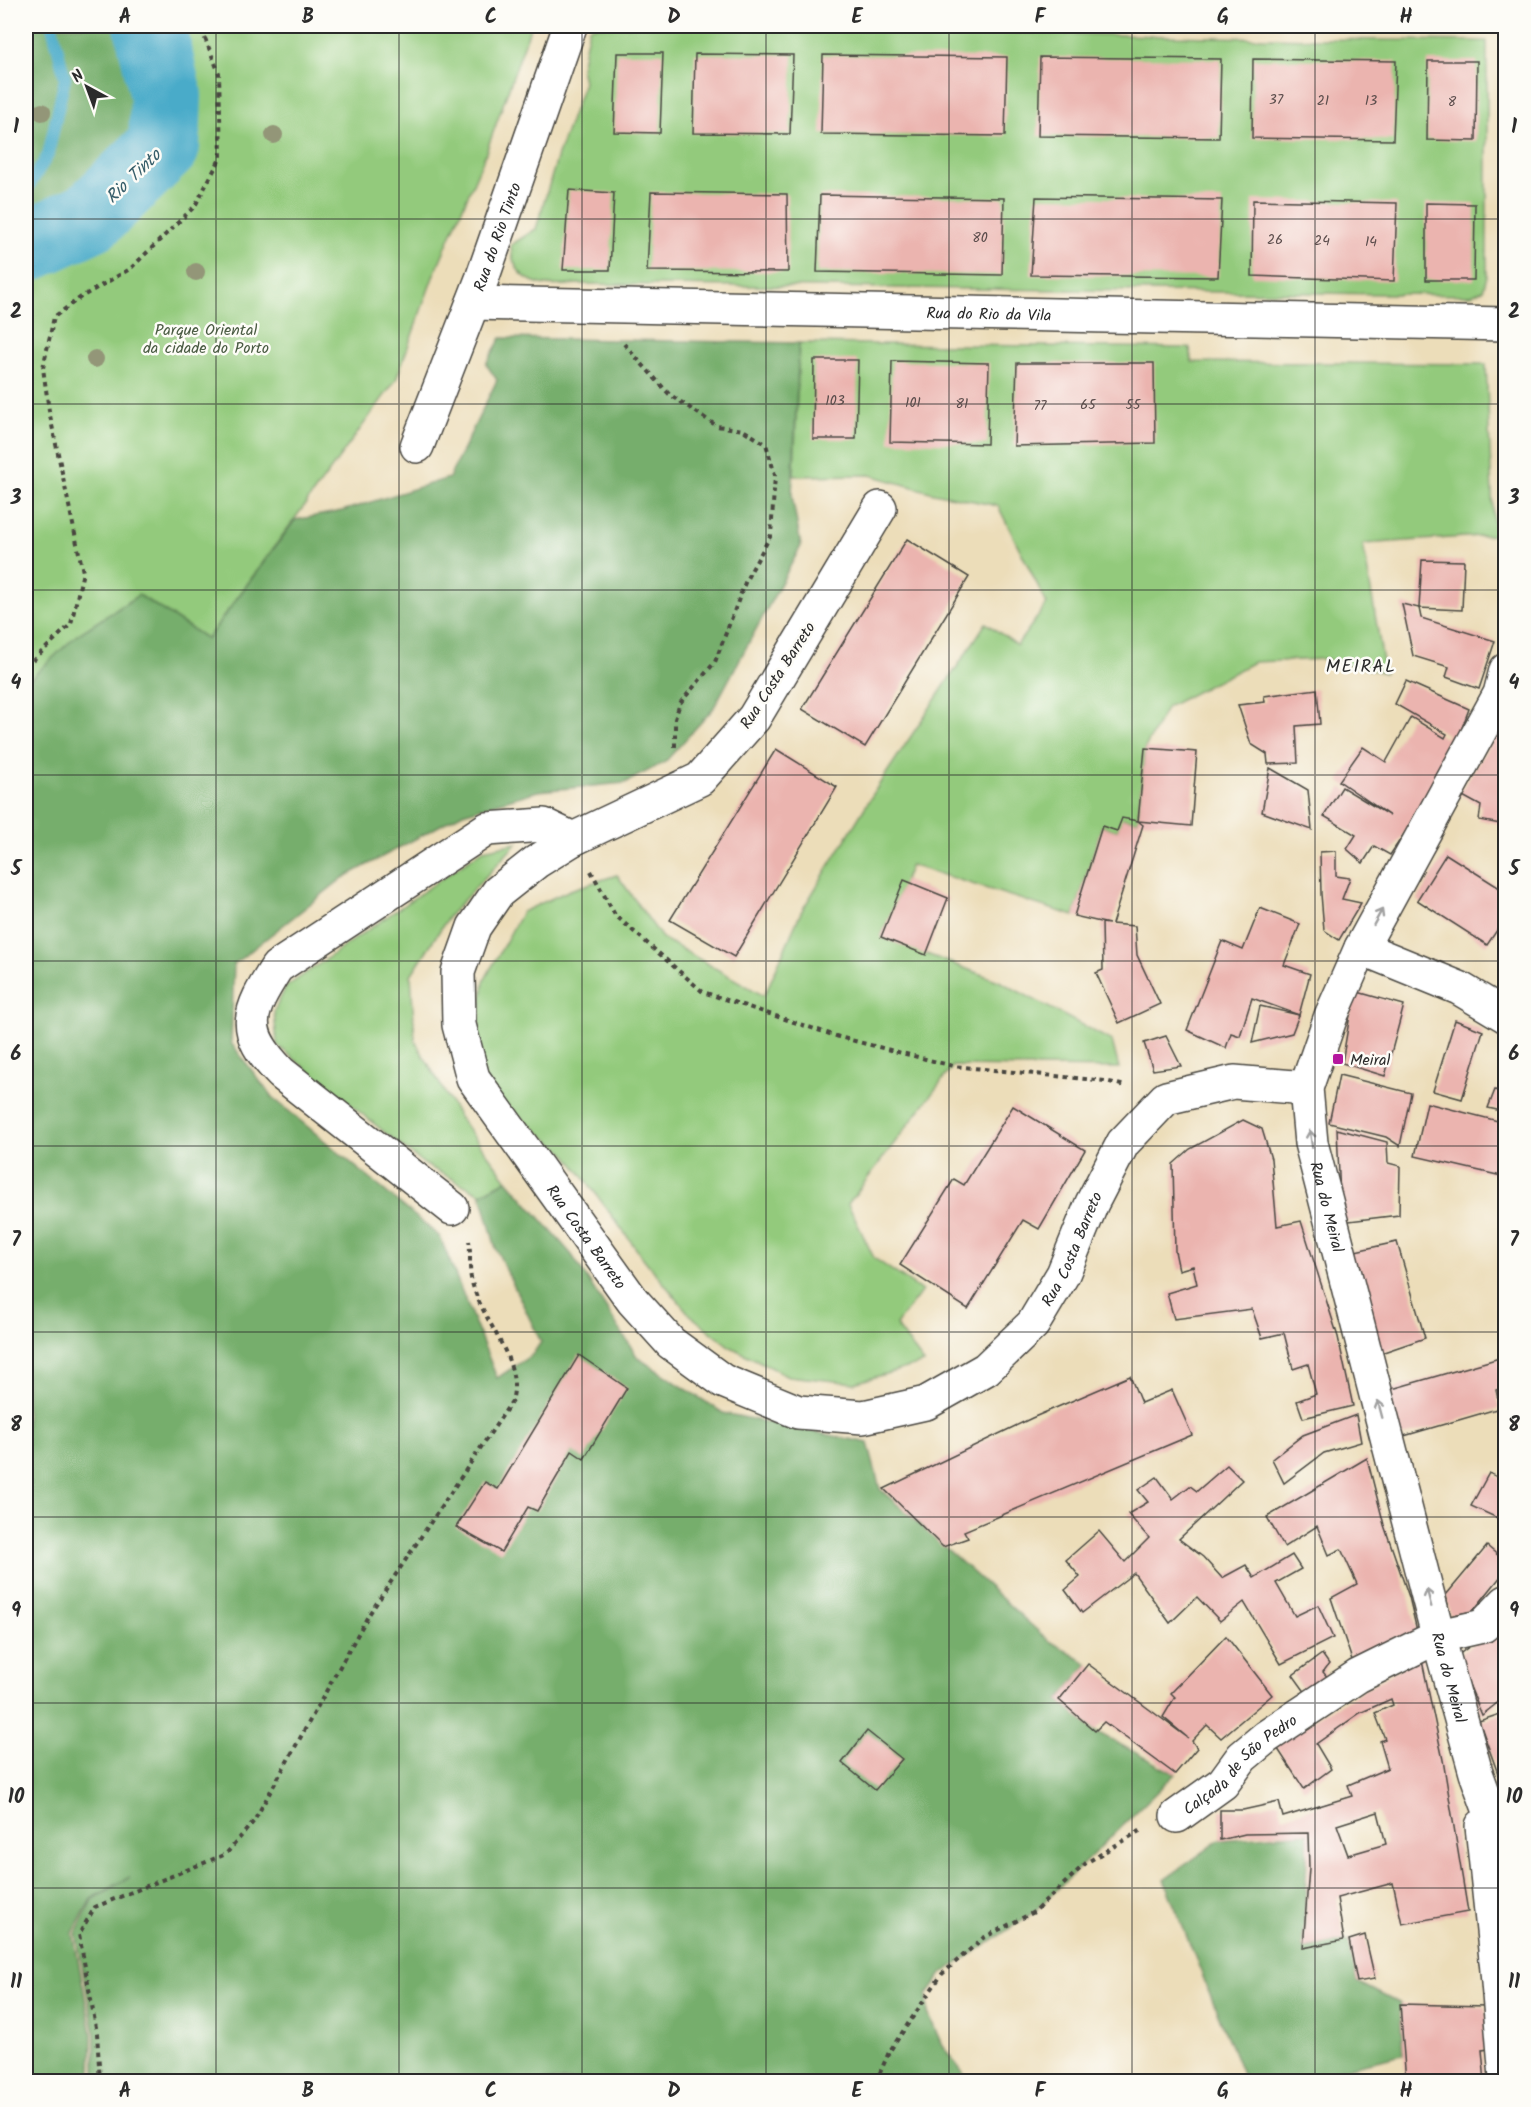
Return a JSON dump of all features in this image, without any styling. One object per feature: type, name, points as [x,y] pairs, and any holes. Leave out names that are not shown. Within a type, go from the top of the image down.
[{"type":"street","name":"Rua do Rio Tinto","points":[[417,446],[473,303],[570,26]]},
{"type":"street","name":"Rua do Rio da Vila","points":[[473,303],[1506,324]]},
{"type":"street","name":"Rua Costa Barreto","points":[[880,508],[754,718],[700,779],[573,838],[536,862],[498,892],[474,927],[458,972],[459,1025],[472,1078],[633,1301],[671,1343],[723,1382],[798,1412],[863,1417],[926,1402],[986,1369],[1033,1324],[1063,1274],[1092,1203],[1123,1143],[1166,1098]]},
{"type":"street","name":"Rua do Meiral","points":[[1505,681],[1361,948],[1331,1016],[1306,1088],[1311,1143],[1439,1636],[1476,1773],[1506,1855]]},
{"type":"street","points":[[452,1208],[281,1073],[261,1053],[252,1029],[255,1002],[278,967],[487,829],[544,825],[573,838]]},
{"type":"street","points":[[1361,948],[1459,988],[1506,1016]]},
{"type":"street","points":[[1166,1098],[1234,1082],[1306,1088]]},
{"type":"street","name":"Calçada de São Pedro","points":[[1177,1816],[1223,1783],[1242,1757],[1274,1731],[1358,1676],[1439,1636],[1483,1626],[1506,1602]]},
{"type":"street","name":"Rua do Meiral","points":[[1476,1773],[1501,1969],[1506,2077]]},
{"type":"path","points":[[26,667],[71,624],[83,572],[49,411],[43,368],[54,317],[81,297],[130,269],[195,206],[221,158],[219,73],[200,26]]},
{"type":"path","points":[[606,306],[620,340],[669,394],[717,426],[742,430],[766,444],[775,475],[771,535],[746,580],[715,662],[680,703],[675,719],[675,791]]},
{"type":"path","points":[[573,838],[615,915],[703,992],[839,1036],[953,1066],[1106,1081],[1166,1098]]},
{"type":"path","points":[[100,2082],[98,2033],[79,1934],[95,1907],[226,1854],[254,1821],[368,1616],[512,1401],[516,1387],[509,1364],[471,1279],[469,1242],[452,1208]]},
{"type":"path","name":"Calçada de São Pedro","points":[[876,2082],[888,2052],[942,1974],[983,1938],[1034,1912],[1086,1863],[1144,1828],[1177,1816]]},
{"type":"green space","points":[[26,26],[128,26],[139,72],[137,143],[94,196],[26,232]]},
{"type":"green space","name":"Parque Oriental da cidade do Porto","points":[[127,26],[531,26],[484,158],[433,277],[396,380],[207,639],[139,595],[77,635],[26,683],[26,232]]},
{"type":"green space","points":[[595,26],[1487,41],[1487,276],[1483,290],[1471,295],[576,284],[552,286],[542,284],[524,276],[517,268],[511,245],[536,229],[558,155],[584,82],[581,68],[589,28]]},
{"type":"green space","points":[[501,338],[799,343],[792,496],[801,546],[713,709],[665,762],[625,783],[538,791],[463,813],[343,878],[234,964],[231,1043],[272,1097],[440,1237],[497,1378],[533,1354],[541,1342],[496,1249],[481,1194],[507,1180],[572,1255],[638,1358],[723,1413],[868,1443],[880,1489],[1048,1640],[1088,1664],[1059,1700],[1095,1731],[1175,1774],[1034,1912],[942,1974],[927,1995],[928,2013],[942,2045],[969,2081],[95,2081],[95,2034],[76,1933],[92,1900],[130,1877],[91,1899],[73,1933],[92,2034],[91,2081],[26,2082],[26,683],[77,635],[139,595],[207,639],[295,520],[342,511],[449,478],[497,380],[486,364]]},
{"type":"green space","points":[[799,343],[1190,348],[1192,362],[1486,364],[1494,535],[1363,544],[1385,673],[1325,659],[1254,662],[1167,707],[1145,748],[1138,821],[1123,818],[1117,831],[1102,826],[1074,916],[911,865],[881,937],[999,981],[1112,1041],[1119,1068],[953,1066],[848,1204],[874,1258],[922,1291],[896,1325],[924,1363],[854,1383],[788,1376],[729,1346],[690,1315],[643,1258],[568,1156],[473,1078],[484,981],[522,912],[570,890],[617,875],[662,938],[764,996],[801,912],[878,786],[986,623],[1017,645],[1047,604],[998,506],[934,493],[870,475],[794,476]]},
{"type":"green space","points":[[517,843],[449,916],[411,975],[415,1041],[459,1117],[507,1180],[481,1194],[424,1164],[277,1045],[274,1011],[286,987],[483,850]]},
{"type":"green space","points":[[1308,1833],[1303,1948],[1349,1940],[1357,1982],[1400,2004],[1403,2055],[1315,2075],[1312,2081],[1245,2081],[1164,1880],[1220,1840]]},
{"type":"building","points":[[617,53],[663,53],[660,133],[614,132]]},
{"type":"building","points":[[695,54],[793,55],[790,134],[693,133]]},
{"type":"building","points":[[823,55],[1007,57],[1005,136],[821,134]]},
{"type":"building","points":[[1040,57],[1221,59],[1219,138],[1038,136]]},
{"type":"building","points":[[1253,59],[1396,61],[1393,140],[1252,138]]},
{"type":"building","points":[[1428,61],[1477,61],[1476,141],[1427,140]]},
{"type":"building","points":[[569,190],[614,193],[610,270],[563,270]]},
{"type":"building","points":[[651,192],[787,194],[788,272],[647,271]]},
{"type":"building","points":[[820,195],[1004,198],[1002,275],[817,272]]},
{"type":"building","points":[[1036,197],[1222,200],[1218,277],[1031,275]]},
{"type":"building","points":[[1253,200],[1397,203],[1394,281],[1252,276]]},
{"type":"building","points":[[1426,203],[1475,204],[1474,280],[1426,280]]},
{"type":"building","points":[[814,360],[858,360],[856,439],[813,439]]},
{"type":"building","points":[[892,361],[989,363],[987,444],[890,442]]},
{"type":"building","points":[[1017,363],[1154,363],[1155,443],[1014,446]]},
{"type":"building","points":[[907,539],[969,577],[865,747],[802,709]]},
{"type":"building","points":[[1422,560],[1464,561],[1462,610],[1419,608]]},
{"type":"building","points":[[1402,604],[1419,608],[1421,618],[1495,641],[1479,689],[1446,677],[1449,667],[1413,656]]},
{"type":"building","points":[[1406,681],[1469,709],[1457,741],[1408,828],[1390,855],[1374,846],[1363,863],[1347,849],[1356,835],[1324,816],[1342,787],[1390,816],[1339,781],[1363,747],[1386,762],[1411,717],[1445,738],[1447,734],[1395,704]]},
{"type":"building","points":[[1317,689],[1320,724],[1296,726],[1298,763],[1268,764],[1267,754],[1251,744],[1238,705],[1265,702],[1264,696]]},
{"type":"building","points":[[1506,718],[1506,825],[1479,820],[1481,806],[1459,794]]},
{"type":"building","points":[[1145,748],[1197,752],[1191,826],[1138,821]]},
{"type":"building","points":[[776,749],[837,787],[734,957],[670,920]]},
{"type":"building","points":[[1270,768],[1308,790],[1312,830],[1262,812]]},
{"type":"building","points":[[1122,818],[1138,821],[1143,825],[1112,924],[1135,926],[1137,955],[1160,1004],[1119,1023],[1096,973],[1103,970],[1102,923],[1109,924],[1074,916],[1102,826],[1117,831]]},
{"type":"building","points":[[1336,851],[1336,876],[1350,878],[1342,899],[1361,903],[1339,940],[1324,930],[1321,894],[1320,852]]},
{"type":"building","points":[[1446,854],[1506,892],[1506,917],[1487,945],[1417,900]]},
{"type":"building","points":[[904,880],[948,898],[926,955],[881,937]]},
{"type":"building","points":[[1260,908],[1300,924],[1284,965],[1310,974],[1299,1015],[1252,998],[1240,1036],[1231,1033],[1226,1048],[1187,1030],[1222,941],[1243,950]]},
{"type":"building","points":[[1354,991],[1404,1005],[1385,1076],[1342,1063]]},
{"type":"building","points":[[1260,1006],[1299,1015],[1292,1033],[1252,1043]]},
{"type":"building","points":[[1455,1020],[1483,1031],[1462,1099],[1433,1091]]},
{"type":"building","points":[[1166,1036],[1181,1066],[1153,1070],[1144,1043]]},
{"type":"building","points":[[1339,1075],[1411,1093],[1400,1146],[1386,1137],[1329,1123]]},
{"type":"building","points":[[1495,1090],[1506,1093],[1506,1112],[1488,1108]]},
{"type":"building","points":[[1427,1103],[1506,1123],[1506,1177],[1415,1156]]},
{"type":"building","points":[[1013,1106],[1085,1150],[1039,1229],[1023,1220],[968,1309],[900,1265],[954,1179],[964,1185]]},
{"type":"building","points":[[1243,1120],[1262,1129],[1271,1159],[1277,1226],[1301,1221],[1338,1337],[1353,1406],[1303,1418],[1297,1401],[1316,1394],[1308,1364],[1293,1369],[1284,1333],[1262,1338],[1252,1309],[1174,1319],[1167,1293],[1197,1284],[1193,1266],[1179,1270],[1175,1251],[1173,1164],[1190,1149]]},
{"type":"building","points":[[1337,1129],[1387,1142],[1388,1163],[1400,1166],[1399,1215],[1341,1222]]},
{"type":"building","points":[[1397,1242],[1425,1338],[1375,1355],[1346,1253]]},
{"type":"building","points":[[579,1355],[627,1388],[584,1459],[572,1451],[537,1511],[528,1507],[501,1552],[456,1527],[485,1482],[498,1489]]},
{"type":"building","points":[[1503,1357],[1506,1387],[1496,1390],[1500,1408],[1397,1438],[1385,1391]]},
{"type":"building","points":[[1130,1376],[1141,1403],[1172,1390],[1192,1435],[964,1531],[968,1538],[943,1547],[884,1489],[1032,1418]]},
{"type":"building","points":[[1356,1415],[1361,1442],[1324,1453],[1284,1483],[1272,1459],[1303,1435]]},
{"type":"building","points":[[1367,1458],[1384,1525],[1409,1597],[1418,1635],[1354,1666],[1331,1598],[1357,1584],[1341,1549],[1329,1555],[1317,1526],[1284,1547],[1267,1517]]},
{"type":"building","points":[[1227,1465],[1242,1480],[1179,1539],[1203,1557],[1222,1578],[1246,1565],[1254,1578],[1292,1555],[1301,1569],[1276,1583],[1295,1616],[1318,1605],[1333,1638],[1281,1664],[1244,1602],[1220,1621],[1197,1597],[1170,1623],[1134,1573],[1082,1613],[1065,1590],[1080,1577],[1066,1560],[1099,1531],[1125,1562],[1149,1538],[1128,1514],[1148,1502],[1138,1490],[1157,1477],[1173,1499],[1190,1486],[1197,1491]]},
{"type":"building","points":[[1489,1473],[1506,1481],[1506,1522],[1471,1506]]},
{"type":"building","points":[[1487,1546],[1506,1562],[1506,1570],[1473,1611],[1450,1616],[1446,1595]]},
{"type":"building","points":[[1504,1620],[1506,1696],[1482,1715],[1457,1656]]},
{"type":"building","points":[[1226,1636],[1272,1695],[1221,1738],[1207,1725],[1192,1741],[1197,1748],[1175,1774],[1104,1722],[1095,1731],[1059,1700],[1088,1664],[1188,1738],[1163,1717],[1175,1697],[1171,1693]]},
{"type":"building","points":[[1322,1654],[1329,1664],[1323,1672],[1330,1680],[1306,1693],[1293,1675]]},
{"type":"building","points":[[1421,1656],[1443,1760],[1468,1912],[1402,1924],[1393,1883],[1337,1898],[1344,1940],[1303,1948],[1309,1868],[1308,1833],[1245,1834],[1220,1840],[1220,1810],[1243,1810],[1279,1802],[1283,1817],[1352,1796],[1348,1785],[1388,1768],[1380,1741],[1385,1739],[1375,1713],[1393,1705],[1391,1699],[1360,1713],[1316,1744],[1331,1769],[1304,1789],[1274,1743]],"holes":[[[1378,1812],[1386,1844],[1348,1855],[1337,1825]]]},
{"type":"building","points":[[1506,1712],[1506,1793],[1505,1793],[1479,1721]]},
{"type":"building","points":[[867,1731],[902,1759],[875,1790],[842,1763]]},
{"type":"building","points":[[1365,1935],[1375,1979],[1357,1982],[1349,1940]]},
{"type":"building","points":[[1400,2004],[1486,2006],[1489,2049],[1482,2050],[1485,2082],[1449,2082],[1449,2079],[1406,2082]]},
{"type":"waterway","points":[[26,191],[48,155],[65,78],[52,26]]},
{"type":"waterway","name":"Rio Tinto","points":[[26,247],[92,216],[164,146],[166,96],[150,26]]},
{"type":"place","name":"Meiral","points":[[1338,1059]]},
{"type":"district","name":"MEIRAL","points":[[1361,666]]}]
